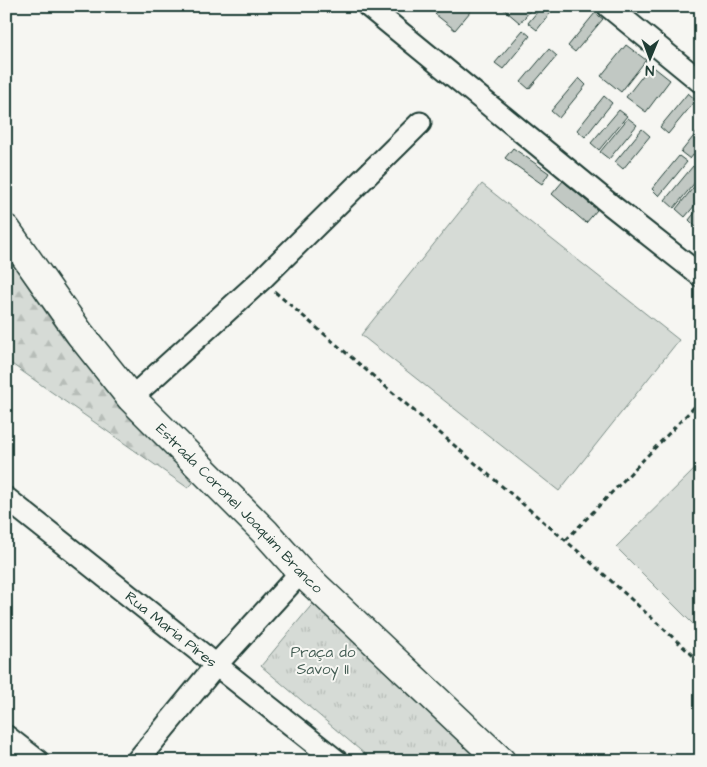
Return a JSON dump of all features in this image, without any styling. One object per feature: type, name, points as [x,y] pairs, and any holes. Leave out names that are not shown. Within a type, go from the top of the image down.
[{"type":"street","points":[[368,6],[611,205],[701,276]]},
{"type":"street","points":[[608,6],[701,82]]},
{"type":"street","points":[[131,398],[261,280],[420,124]]},
{"type":"street","name":"Estrada Coronel Joaquim Branco","points":[[6,229],[80,334],[131,398],[266,534],[301,572],[501,761]]},
{"type":"street","name":"Rua Maria Pires","points":[[6,498],[337,761]]},
{"type":"street","points":[[137,761],[217,664],[301,572]]},
{"type":"street","points":[[6,736],[38,761]]},
{"type":"path","points":[[261,280],[566,540],[701,663]]},
{"type":"path","points":[[566,540],[701,400]]},
{"type":"green space","points":[[482,184],[679,340],[559,491],[361,335]]},
{"type":"green space","points":[[6,255],[65,340],[193,483],[188,488],[6,360]]},
{"type":"green space","points":[[701,463],[701,632],[616,547]]},
{"type":"green space","name":"Praça do Savoy II","points":[[320,595],[485,761],[373,761],[261,666]]},
{"type":"building","points":[[441,6],[475,6],[455,30],[435,14]]},
{"type":"building","points":[[500,6],[534,6],[520,23]]},
{"type":"building","points":[[542,6],[556,6],[537,30],[528,23]]},
{"type":"building","points":[[595,13],[603,19],[575,52],[568,46]]},
{"type":"building","points":[[701,23],[701,38],[694,32]]},
{"type":"building","points":[[523,30],[530,36],[503,69],[495,63]]},
{"type":"building","points":[[626,45],[646,60],[621,92],[601,76]]},
{"type":"building","points":[[549,49],[557,56],[529,89],[521,82]]},
{"type":"building","points":[[651,65],[670,80],[646,112],[626,97]]},
{"type":"building","points":[[579,78],[586,85],[559,118],[551,111]]},
{"type":"building","points":[[688,93],[696,100],[668,134],[660,127]]},
{"type":"building","points":[[604,96],[612,103],[585,137],[577,130]]},
{"type":"building","points":[[619,110],[627,116],[599,150],[591,143]]},
{"type":"building","points":[[628,118],[637,125],[609,159],[600,152]]},
{"type":"building","points":[[701,127],[701,145],[690,159],[681,152]]},
{"type":"building","points":[[642,129],[650,136],[623,169],[615,162]]},
{"type":"building","points":[[513,148],[549,173],[542,184],[505,158]]},
{"type":"building","points":[[679,156],[687,162],[659,196],[652,189]]},
{"type":"building","points":[[693,166],[701,172],[701,175],[674,208],[665,200]]},
{"type":"building","points":[[701,178],[701,198],[685,217],[676,209]]},
{"type":"building","points":[[563,181],[597,210],[586,223],[552,194]]},
{"type":"building","points":[[701,205],[701,223],[697,228],[689,220]]}]
